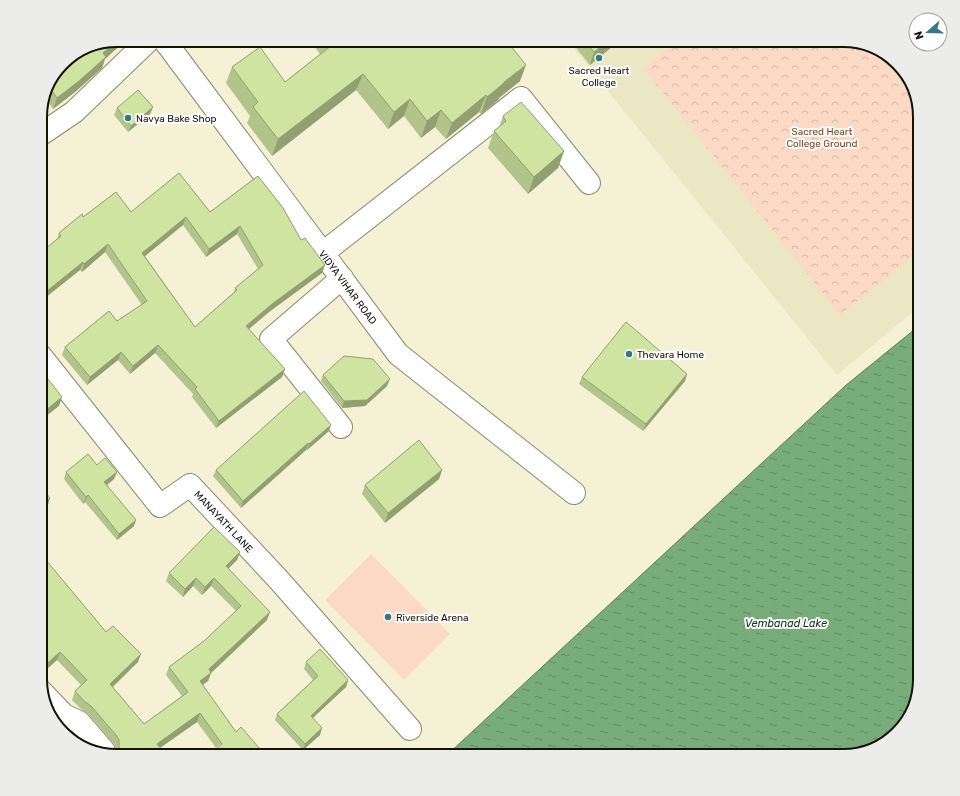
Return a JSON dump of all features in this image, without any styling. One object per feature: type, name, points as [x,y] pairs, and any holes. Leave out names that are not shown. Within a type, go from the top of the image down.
[{"type":"street","points":[[47,130],[74,112],[142,47]]},
{"type":"street","name":"VIDYA VIHAR ROAD","points":[[169,47],[288,204],[398,354],[574,493]]},
{"type":"street","points":[[323,253],[520,98],[589,183]]},
{"type":"street","points":[[341,427],[271,339],[342,278]]},
{"type":"street","name":"MANAYATH LANE","points":[[47,364],[160,506],[190,485],[278,579],[410,728]]},
{"type":"street","points":[[51,702],[64,715],[79,722],[100,747]]},
{"type":"shaded area","name":"Sacred Heart College Ground","points":[[573,47],[843,47],[861,49],[874,54],[889,64],[896,71],[906,86],[912,104],[913,117],[913,312],[837,375]]},
{"type":"green space","name":"Sacred Heart College Ground","points":[[669,47],[843,47],[861,49],[878,56],[889,64],[901,78],[906,86],[912,104],[913,256],[840,315],[644,69]]},
{"type":"green space","name":"Riverside Arena","points":[[371,554],[450,634],[404,680],[325,600]]},
{"type":"water","name":"Vembanad Lake","points":[[913,331],[913,679],[912,692],[908,706],[896,725],[874,742],[856,748],[843,749],[454,749],[845,386]]},
{"type":"building","points":[[109,47],[103,53],[106,57],[57,98],[52,91],[59,78],[71,64],[90,52]]},
{"type":"building","points":[[260,47],[285,82],[329,47],[512,47],[526,65],[452,123],[441,110],[427,121],[410,99],[394,112],[363,74],[278,139],[253,107],[258,102],[232,67]]},
{"type":"building","points":[[590,47],[601,47],[594,52]]},
{"type":"building","points":[[138,90],[153,107],[131,126],[117,108]]},
{"type":"building","points":[[521,102],[564,151],[534,177],[494,131],[506,121],[503,116]]},
{"type":"building","points":[[179,173],[210,212],[258,176],[283,208],[301,240],[305,238],[325,265],[272,304],[246,326],[285,369],[219,421],[195,389],[197,387],[158,345],[133,366],[121,352],[90,377],[65,347],[109,311],[117,321],[147,301],[108,244],[84,264],[83,262],[47,291],[47,247],[61,236],[59,233],[82,214],[83,217],[116,192],[131,212]],"holes":[[[186,217],[209,249],[240,226],[263,265],[235,288],[237,290],[195,327],[142,253]]]},
{"type":"building","name":"Thevara Home","points":[[626,322],[687,374],[646,424],[582,377]]},
{"type":"building","points":[[344,356],[373,359],[390,379],[367,400],[344,401],[323,375]]},
{"type":"building","points":[[47,378],[62,397],[47,409]]},
{"type":"building","points":[[304,391],[331,425],[309,444],[308,443],[243,501],[216,470]]},
{"type":"building","points":[[419,440],[442,470],[388,513],[365,485]]},
{"type":"building","points":[[88,454],[97,465],[105,458],[117,472],[104,482],[136,520],[119,534],[88,495],[86,497],[66,472]]},
{"type":"building","points":[[214,527],[240,552],[226,566],[270,612],[209,669],[211,673],[200,681],[236,732],[241,727],[260,749],[216,749],[222,744],[200,713],[157,744],[161,749],[121,749],[119,740],[116,735],[91,706],[75,691],[87,680],[60,652],[47,663],[47,561],[106,632],[113,626],[141,654],[110,684],[144,724],[188,692],[169,667],[204,641],[241,606],[214,578],[205,587],[196,578],[185,589],[169,573]]},
{"type":"building","points":[[320,649],[348,680],[311,716],[322,728],[305,744],[277,714],[318,676],[306,662]]},
{"type":"place","name":"Sacred Heart College","points":[[599,58]]},
{"type":"place","name":"Navya Bake Shop","points":[[128,118]]},
{"type":"place","name":"Thevara Home","points":[[629,354]]},
{"type":"place","name":"Riverside Arena","points":[[388,617]]}]
